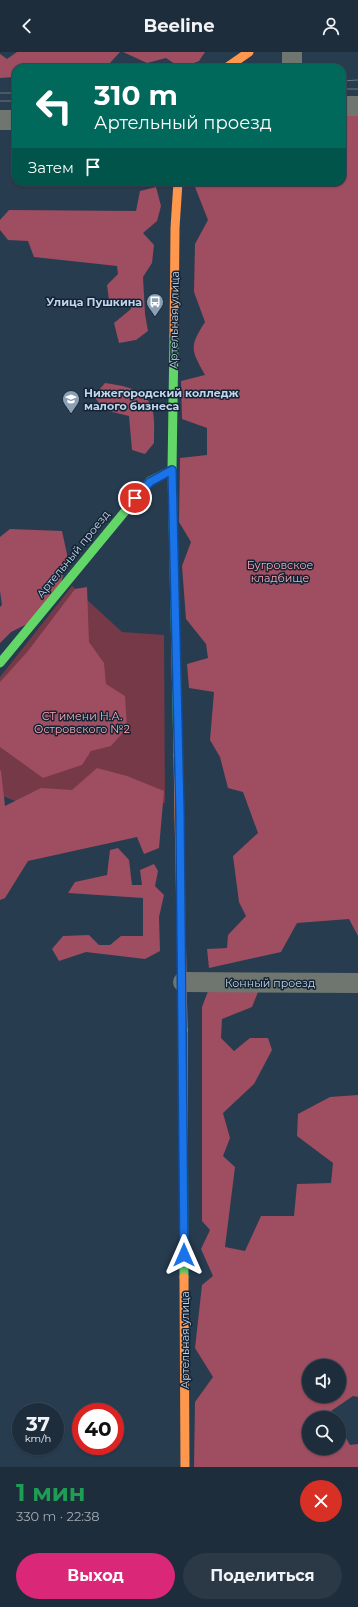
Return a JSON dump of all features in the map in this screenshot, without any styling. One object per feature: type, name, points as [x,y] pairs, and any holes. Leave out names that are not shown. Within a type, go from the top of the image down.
[{"type":"street","points":[[232,64],[249,52]]},
{"type":"street","points":[[292,52],[292,64]]},
{"type":"street","points":[[346,106],[358,106]]},
{"type":"street","points":[[0,120],[12,120]]},
{"type":"street","name":"Артельная улица","points":[[178,186],[175,228],[172,470],[183,982],[185,1467]]},
{"type":"street","name":"Артельный проезд","points":[[0,663],[128,506],[150,482],[172,470]]},
{"type":"street","name":"Конный проезд","points":[[183,982],[358,983]]},
{"type":"green space","points":[[17,52],[120,52],[109,64],[12,64],[12,77],[0,78],[0,54],[7,59]]},
{"type":"green space","points":[[123,52],[205,52],[199,61],[191,64],[175,64],[166,58],[147,63]]},
{"type":"green space","name":"Бугровское кладбище","points":[[346,108],[358,111],[358,936],[349,919],[297,923],[281,952],[209,968],[207,949],[227,948],[228,935],[246,916],[239,902],[233,856],[258,833],[243,792],[228,788],[220,757],[210,740],[214,692],[189,688],[187,664],[208,658],[206,644],[186,619],[182,566],[191,542],[179,522],[180,458],[207,455],[207,428],[182,419],[181,381],[205,375],[197,360],[194,348],[196,337],[205,322],[194,292],[195,244],[208,220],[195,187],[346,186]]},
{"type":"green space","points":[[156,187],[161,206],[157,221],[143,233],[154,245],[152,263],[143,277],[145,314],[148,331],[136,340],[119,343],[114,323],[131,309],[129,300],[109,300],[107,285],[118,274],[117,266],[34,257],[28,241],[8,240],[0,230],[0,220],[9,210],[136,211],[140,191]]},
{"type":"green space","points":[[105,383],[133,389],[149,401],[154,415],[154,443],[145,454],[132,450],[129,416],[104,410],[94,396]]},
{"type":"green space","points":[[10,529],[62,531],[68,559],[60,586],[29,623],[11,632],[0,643],[0,607],[2,605],[0,591],[0,537]]},
{"type":"green space","name":"СТ имени Н.А. Островского №2","points":[[72,586],[122,632],[164,635],[165,803],[148,805],[28,806],[0,795],[0,677]]},
{"type":"green space","points":[[87,587],[89,642],[104,663],[106,684],[125,696],[127,728],[111,746],[91,751],[82,765],[43,778],[0,747],[0,682],[28,651],[75,589]]},
{"type":"green space","points":[[97,768],[127,776],[164,791],[159,848],[144,854],[137,837],[28,861],[5,898],[0,900],[0,770],[5,806],[41,788],[72,790]]},
{"type":"green space","points":[[118,848],[129,860],[132,885],[142,885],[140,870],[154,864],[158,871],[155,886],[164,895],[159,917],[160,951],[145,959],[86,952],[59,961],[52,949],[63,936],[89,935],[99,945],[110,945],[121,936],[143,936],[143,898],[68,893],[75,882],[107,875],[110,850]]},
{"type":"green space","points":[[210,986],[260,987],[252,1007],[222,1019],[221,1038],[234,1051],[250,1038],[268,1038],[272,1050],[254,1084],[223,1113],[230,1138],[223,1156],[235,1167],[225,1247],[245,1251],[261,1216],[294,1216],[297,1184],[331,1183],[333,1163],[297,1136],[298,1114],[330,1097],[358,1095],[358,1397],[353,1396],[346,1401],[346,1359],[302,1359],[302,1403],[343,1403],[331,1411],[302,1411],[302,1455],[346,1455],[346,1438],[350,1445],[358,1444],[358,1467],[194,1467],[195,1402],[213,1377],[195,1348],[202,1285],[213,1276],[201,1249],[210,1230],[202,1221],[202,1007]]},
{"type":"tram line","points":[[346,81],[358,80]]},
{"type":"tram line","points":[[346,89],[358,89]]},
{"type":"tram line","points":[[0,93],[12,93]]},
{"type":"tram line","points":[[0,101],[12,101]]},
{"type":"traffic: fast","points":[[174,336],[172,470],[178,755]]},
{"type":"traffic: fast","points":[[0,663],[150,481],[172,470]]},
{"type":"traffic: fast","points":[[183,1030],[184,1277]]},
{"type":"traffic: slow","points":[[232,64],[249,52]]},
{"type":"traffic: slow","points":[[174,336],[175,228],[178,186]]},
{"type":"traffic: slow","points":[[178,755],[183,1030]]},
{"type":"traffic: slow","points":[[184,1277],[185,1467]]},
{"type":"place","name":"Улица Пушкина","points":[[155,317]]},
{"type":"place","name":"Нижегородский колледж малого бизнеса","points":[[71,414]]},
{"type":"route","points":[[135,498],[150,482],[172,470],[183,982],[184,1255]]}]
